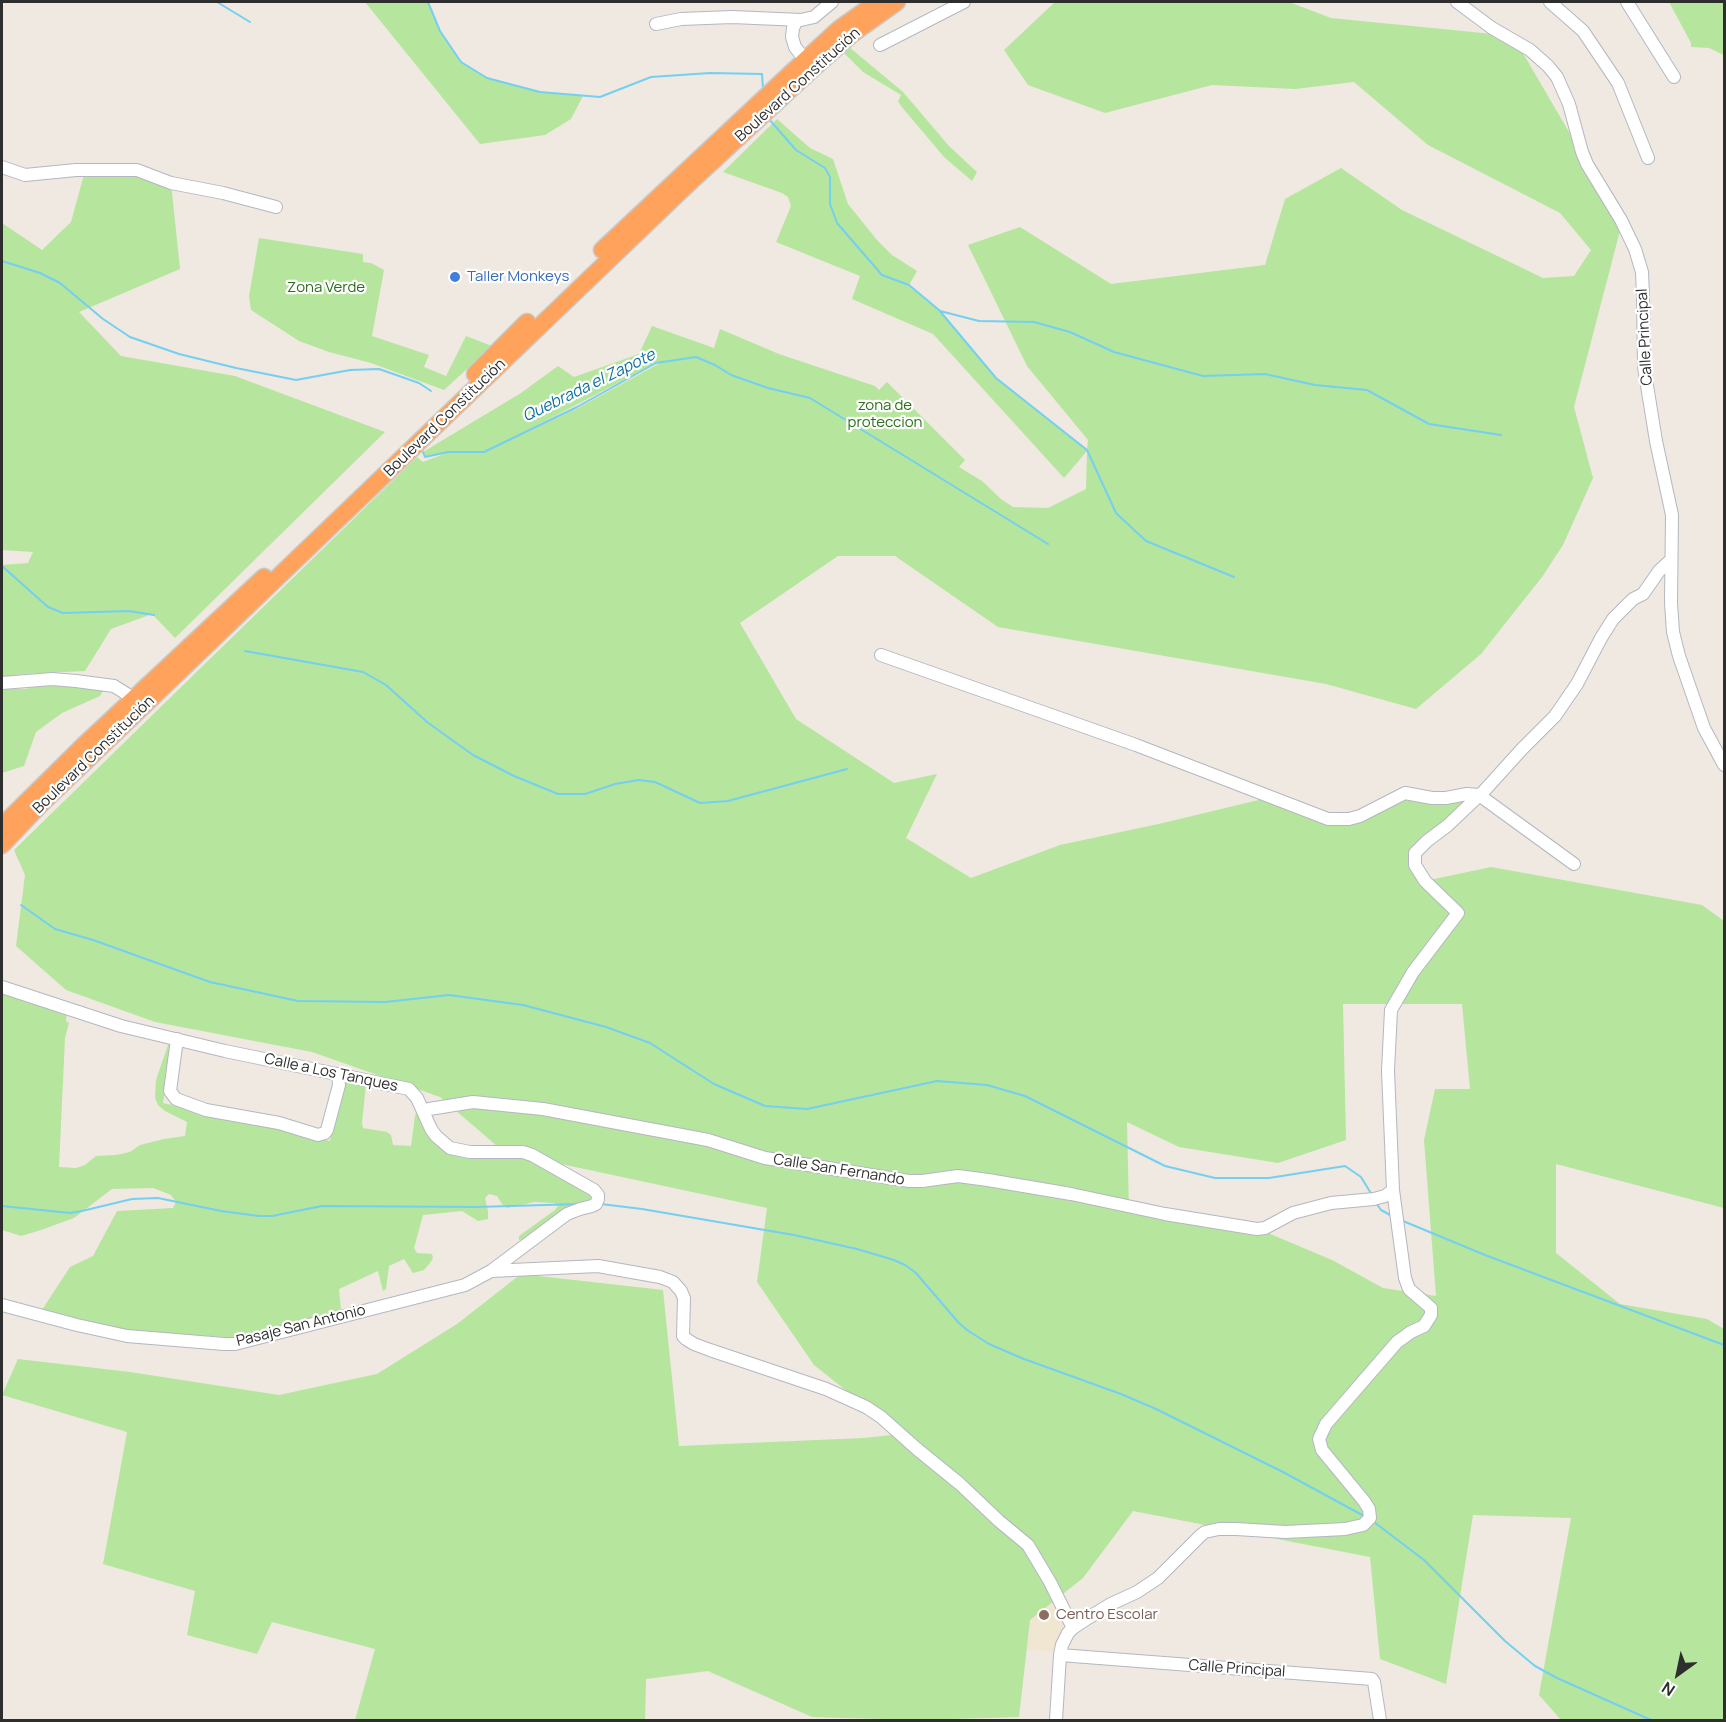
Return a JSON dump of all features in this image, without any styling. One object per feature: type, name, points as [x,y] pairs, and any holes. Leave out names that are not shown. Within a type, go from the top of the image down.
[{"type":"highway","name":"Boulevard Constitución","points":[[2,826],[666,189],[839,29],[877,2]]},
{"type":"highway","name":"Boulevard Constitución","points":[[2,845],[48,798],[652,218],[852,34],[897,2]]},
{"type":"street","points":[[656,24],[681,19],[732,17],[797,20],[814,17],[832,2]]},
{"type":"street","points":[[880,45],[964,2]]},
{"type":"street","name":"Calle Principal","points":[[1457,2],[1492,28],[1530,50],[1557,77],[1569,104],[1587,164],[1622,220],[1635,249],[1642,272],[1644,367],[1656,441],[1672,515],[1673,632],[1704,728],[1725,765]]},
{"type":"street","points":[[1550,2],[1583,31],[1618,83],[1648,158]]},
{"type":"street","points":[[1627,2],[1674,77]]},
{"type":"street","points":[[797,20],[792,37],[795,47],[805,60]]},
{"type":"street","points":[[2,166],[25,176],[76,170],[137,170],[171,183],[223,193],[276,207]]},
{"type":"street","points":[[1056,1720],[1060,1655],[1065,1639],[1073,1628],[1110,1604],[1137,1592],[1158,1578],[1205,1532],[1227,1529],[1285,1532],[1345,1529],[1368,1522],[1370,1518],[1367,1505],[1322,1450],[1319,1439],[1326,1424],[1397,1342],[1424,1326],[1431,1315],[1431,1308],[1409,1288],[1405,1278],[1393,1190],[1388,1071],[1390,1010],[1413,972],[1458,913],[1425,881],[1414,865],[1415,853],[1448,826],[1555,716],[1577,684],[1613,619],[1633,599],[1643,594],[1659,571],[1671,560]]},
{"type":"street","points":[[881,654],[1136,745],[1328,819],[1348,819],[1360,816],[1405,793],[1432,798],[1479,795],[1574,864]]},
{"type":"street","points":[[2,683],[52,679],[76,681],[114,686],[133,698]]},
{"type":"street","name":"Calle a Los Tanques","points":[[2,987],[121,1026],[225,1051],[409,1089],[414,1093],[431,1129],[450,1148],[470,1152],[524,1152],[594,1190],[598,1195],[596,1204],[567,1214],[490,1270]]},
{"type":"street","points":[[177,1039],[170,1091],[176,1099],[214,1112],[279,1123],[318,1135],[322,1135],[327,1130],[339,1085],[338,1074]]},
{"type":"street","name":"Calle San Fernando","points":[[423,1110],[473,1102],[543,1109],[708,1140],[765,1158],[909,1181],[958,1176],[1071,1194],[1165,1214],[1257,1229],[1265,1228],[1293,1214],[1331,1203],[1374,1199],[1385,1196],[1393,1190]]},
{"type":"street","points":[[490,1270],[598,1266],[660,1277],[673,1282],[684,1298],[683,1336],[686,1339],[710,1350],[826,1389],[866,1407],[960,1484],[1028,1545],[1073,1628]]},
{"type":"street","name":"Pasaje San Antonio","points":[[2,1305],[127,1336],[235,1344],[451,1290],[465,1285],[490,1270]]},
{"type":"street","name":"Calle Principal","points":[[1060,1655],[1372,1679],[1380,1720]]},
{"type":"shaded area","name":"Centro Escolar","points":[[1030,1597],[1051,1600],[1056,1605],[1064,1629],[1053,1652],[1023,1649]]},
{"type":"green space","points":[[365,2],[428,2],[440,31],[460,62],[487,78],[540,92],[583,96],[571,119],[545,135],[480,144]]},
{"type":"green space","name":"zona de proteccion","points":[[1055,2],[1289,2],[1331,18],[1513,36],[1622,223],[1574,407],[1593,478],[1563,545],[1542,577],[1481,654],[1416,709],[1326,684],[998,627],[895,556],[838,556],[740,623],[796,719],[894,783],[937,774],[906,838],[971,878],[1060,845],[1271,797],[1348,819],[1405,793],[1479,795],[1415,853],[1425,881],[1491,867],[1702,905],[1724,921],[1724,1208],[1556,1164],[1556,1253],[1620,1304],[1707,1319],[1724,1329],[1724,1720],[1561,1720],[1539,1695],[1571,1518],[1473,1515],[1446,1684],[1380,1659],[1370,1557],[1133,1511],[1083,1578],[1030,1620],[1019,1717],[917,1720],[812,1717],[708,1671],[646,1679],[645,1720],[355,1720],[375,1649],[272,1622],[257,1654],[187,1635],[195,1591],[103,1564],[127,1432],[2,1395],[18,1359],[130,1372],[279,1395],[377,1374],[457,1324],[521,1274],[663,1290],[679,1446],[864,1438],[901,1434],[814,1365],[757,1282],[767,1208],[533,1158],[593,1194],[593,1201],[558,1214],[524,1239],[519,1240],[519,1236],[558,1206],[554,1203],[534,1202],[507,1208],[497,1196],[489,1194],[485,1198],[488,1219],[478,1221],[462,1211],[423,1215],[414,1248],[417,1253],[432,1254],[433,1258],[424,1270],[413,1273],[404,1259],[389,1266],[386,1289],[383,1291],[378,1271],[339,1289],[341,1310],[234,1337],[137,1331],[38,1316],[70,1267],[93,1256],[117,1211],[173,1208],[176,1202],[171,1195],[153,1188],[112,1189],[74,1218],[21,1236],[2,1230],[2,990],[67,1011],[66,1021],[69,1023],[65,1038],[59,1167],[76,1168],[85,1165],[96,1156],[130,1152],[140,1145],[185,1136],[187,1122],[165,1111],[158,1105],[155,1098],[156,1080],[168,1045],[172,1042],[163,1103],[330,1141],[344,1082],[366,1084],[363,1128],[387,1132],[391,1135],[393,1145],[411,1146],[415,1116],[419,1113],[438,1145],[504,1152],[440,1097],[312,1052],[155,1022],[66,990],[16,946],[25,875],[14,850],[417,457],[423,462],[444,454],[425,457],[423,452],[521,393],[558,366],[574,377],[639,354],[652,326],[714,348],[720,329],[779,354],[875,386],[879,390],[887,382],[965,460],[959,467],[982,481],[1013,507],[1048,508],[1086,489],[1087,451],[1064,478],[933,334],[852,299],[860,276],[776,242],[791,206],[788,197],[723,172],[777,119],[810,148],[833,159],[848,204],[892,255],[917,271],[909,285],[939,310],[996,378],[1087,449],[1088,440],[1027,366],[968,245],[1020,227],[1111,284],[1265,265],[1285,199],[1341,168],[1402,210],[1543,278],[1574,276],[1591,250],[1560,213],[1428,145],[1354,82],[1295,89],[1212,85],[1105,113],[1028,85],[1004,50]],"holes":[[[656,363],[660,363],[578,408],[507,441]],[[1343,1004],[1462,1004],[1470,1089],[1435,1089],[1424,1140],[1436,1296],[1383,1288],[1332,1260],[1249,1225],[1129,1212],[1127,1122],[1179,1147],[1278,1163],[1346,1140]]]},
{"type":"green space","points":[[1669,2],[1724,2],[1724,55],[1709,48],[1691,47]]},
{"type":"green space","points":[[849,47],[903,92],[949,146],[977,172],[972,181],[944,157],[901,106],[898,101],[901,95],[863,72],[844,53]]},
{"type":"green space","points":[[85,171],[137,176],[171,183],[180,269],[79,312],[121,356],[235,376],[385,432],[175,638],[152,614],[111,629],[85,671],[21,674],[2,678],[2,565],[28,563],[33,552],[2,550],[2,223],[42,250],[71,222]]},
{"type":"green space","name":"Zona Verde","points":[[259,238],[363,254],[363,262],[371,263],[384,270],[372,336],[429,355],[424,367],[446,376],[466,336],[492,346],[444,390],[371,363],[299,341],[251,310],[249,296]]},
{"type":"green space","points":[[62,681],[104,689],[100,696],[62,713],[36,732],[24,766],[2,773],[2,689],[25,689]]},
{"type":"waterway","points":[[217,2],[250,22]]},
{"type":"waterway","points":[[428,2],[440,31],[461,62],[487,78],[540,92],[600,97],[651,77],[710,73],[762,74],[763,88]]},
{"type":"waterway","points":[[768,118],[796,150],[825,168],[830,177],[830,204],[837,223],[882,275],[909,285],[939,310],[996,378],[1087,450],[1116,513],[1146,541],[1234,577]]},
{"type":"waterway","name":"Quebrada el Zapote","points":[[2,261],[40,273],[60,283],[103,319],[130,337],[179,354],[296,380],[350,370],[379,369],[419,383],[431,391]]},
{"type":"waterway","points":[[940,311],[979,321],[1034,322],[1070,332],[1114,352],[1203,376],[1265,374],[1315,385],[1367,390],[1429,424],[1501,435]]},
{"type":"waterway","name":"Quebrada el Zapote","points":[[423,452],[425,457],[448,452],[484,452],[577,407],[656,363],[696,357],[731,375],[768,388],[810,398],[1048,544]]},
{"type":"waterway","points":[[2,566],[48,607],[63,613],[129,611],[154,615]]},
{"type":"waterway","points":[[245,651],[363,672],[386,685],[427,722],[473,755],[514,776],[558,794],[585,794],[615,784],[639,780],[655,782],[700,803],[728,801],[847,769]]},
{"type":"waterway","points":[[21,905],[55,929],[93,940],[210,982],[298,1001],[385,1002],[449,995],[523,1005],[606,1027],[650,1043],[714,1084],[765,1106],[807,1109],[937,1081],[987,1085],[1025,1096],[1165,1166],[1215,1178],[1269,1178],[1345,1166],[1361,1177],[1372,1195]]},
{"type":"waterway","points":[[2,1206],[70,1213],[132,1199],[158,1198],[221,1211],[272,1216],[322,1206],[476,1207],[580,1204]]},
{"type":"waterway","points":[[1376,1203],[1381,1210],[1392,1216]]},
{"type":"waterway","points":[[601,1204],[794,1235],[894,1260],[916,1273],[958,1322],[989,1344],[1156,1409],[1283,1472],[1364,1516]]},
{"type":"waterway","points":[[1403,1221],[1485,1255],[1724,1345]]},
{"type":"waterway","points":[[1374,1522],[1424,1560],[1505,1641],[1535,1666],[1651,1720]]},
{"type":"place","name":"Taller Monkeys","points":[[455,277]]},
{"type":"place","name":"Centro Escolar","points":[[1044,1615]]}]
